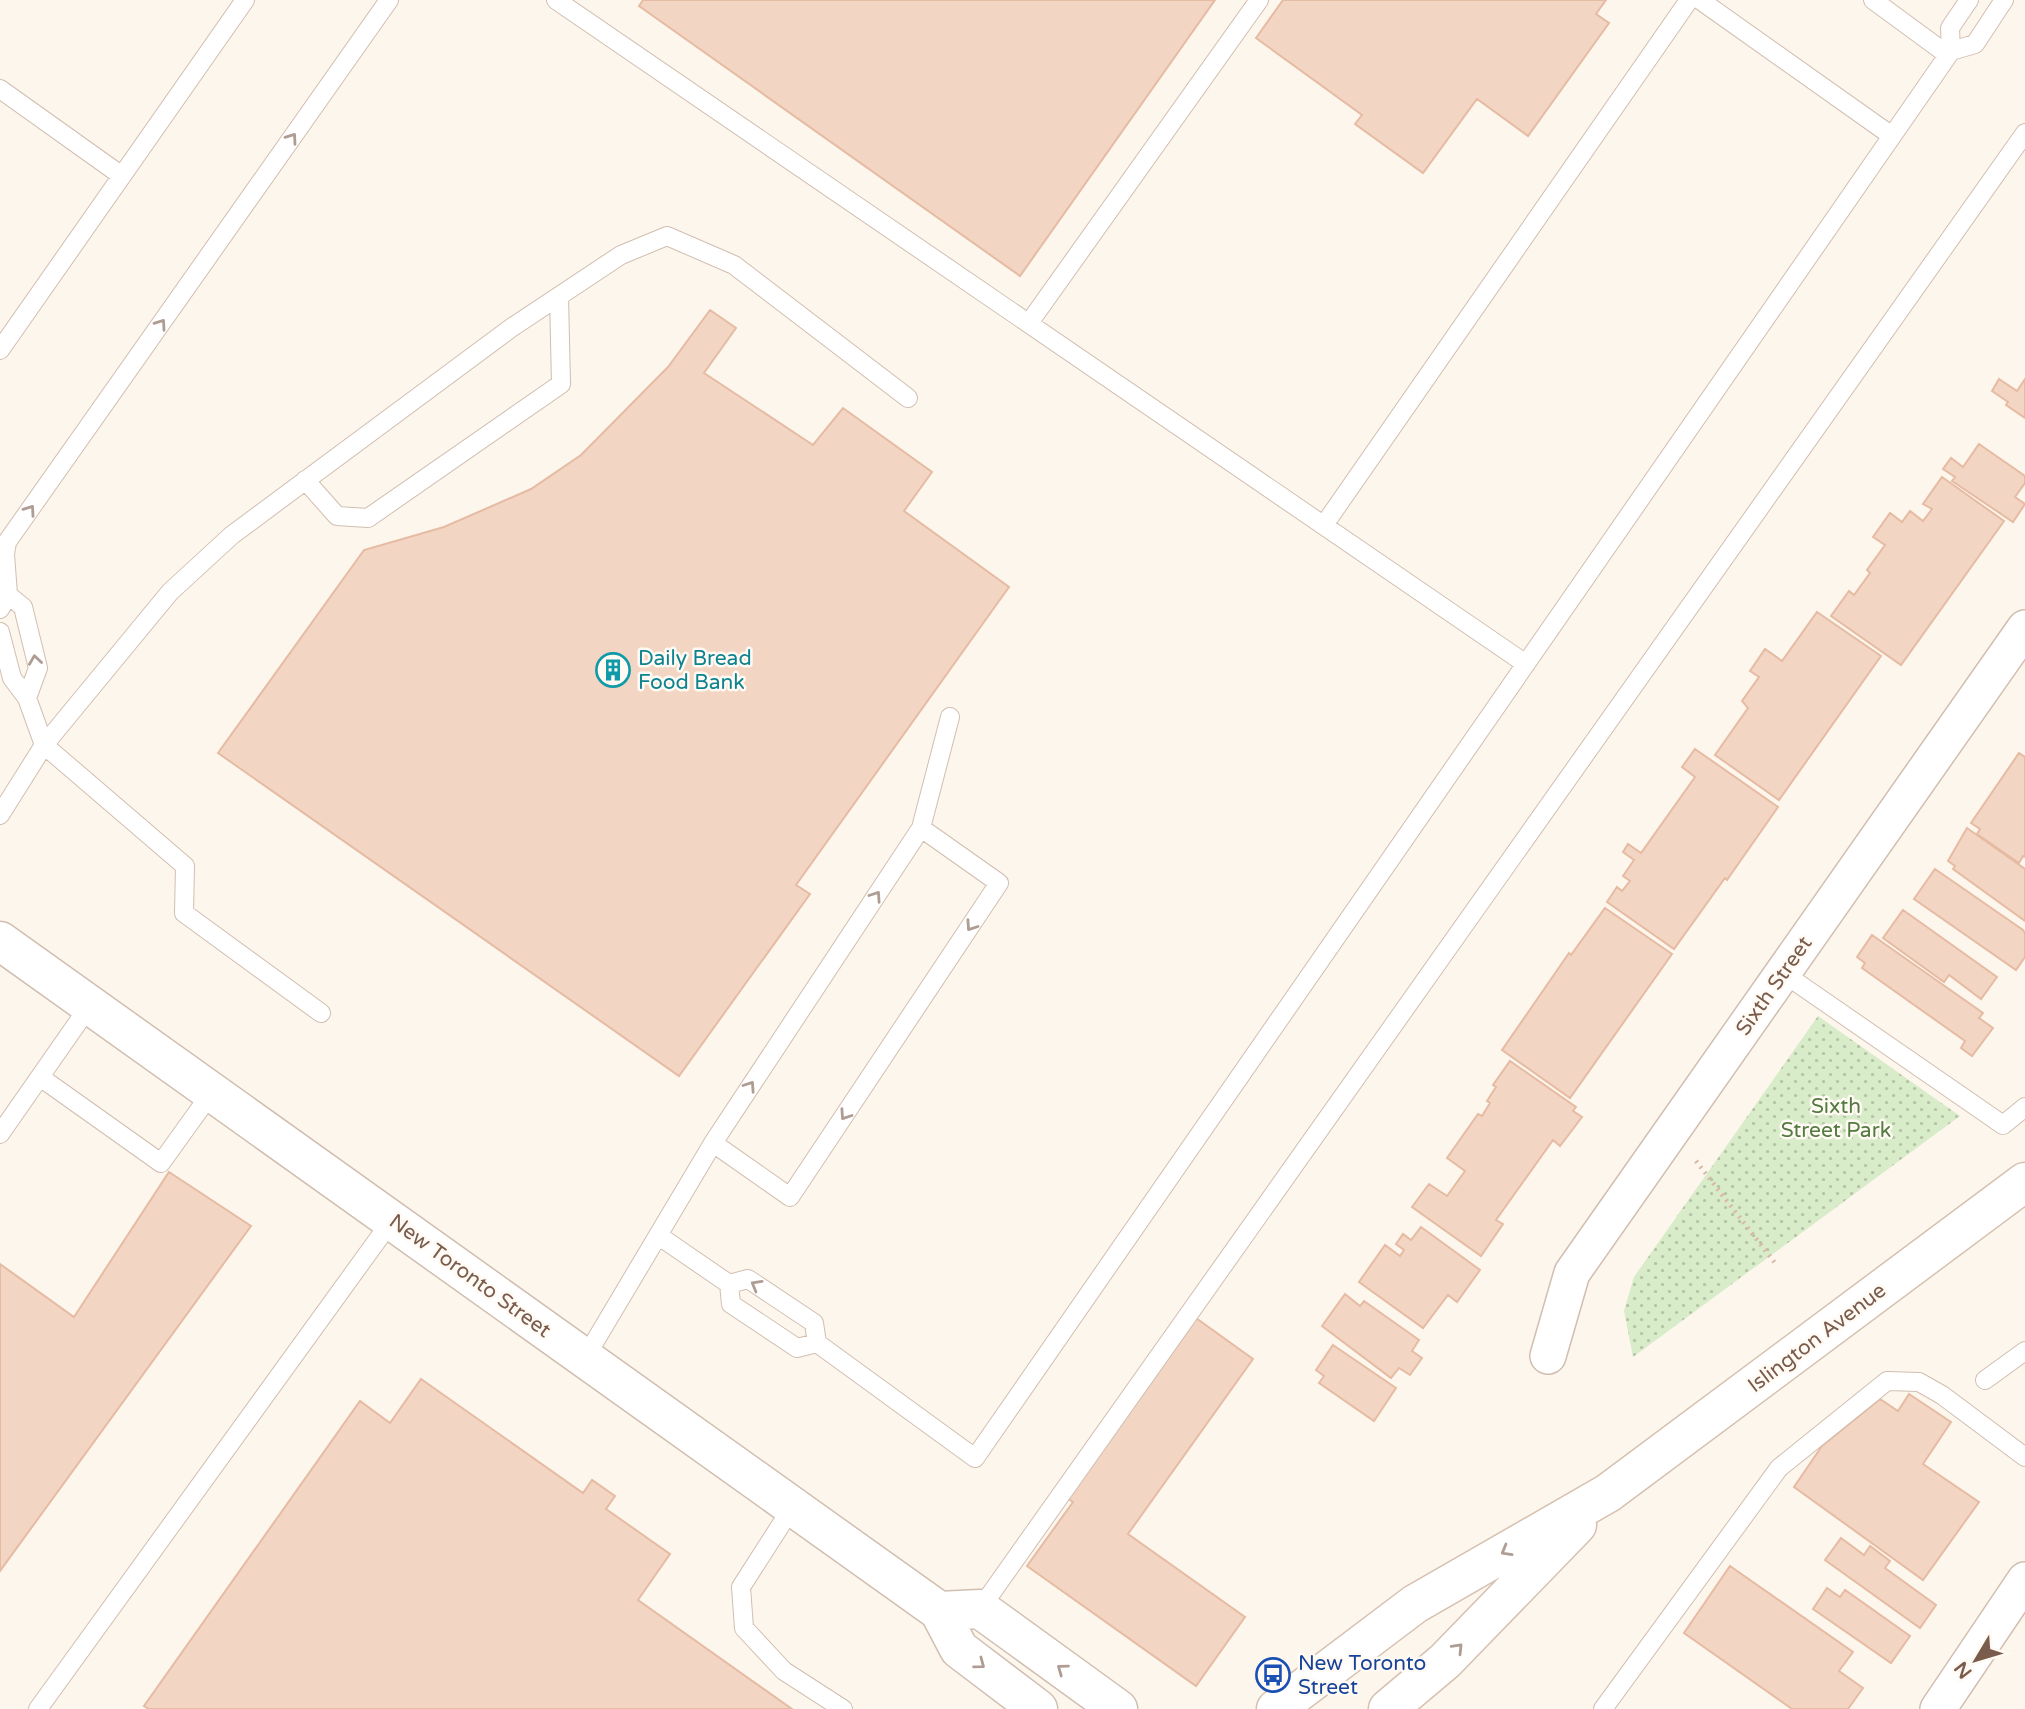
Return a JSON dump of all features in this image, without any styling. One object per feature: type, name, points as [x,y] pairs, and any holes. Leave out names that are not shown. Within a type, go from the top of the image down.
[{"type":"street","name":"Sixth Street","points":[[1548,1356],[1572,1273],[2025,628]]},
{"type":"street","name":"New Toronto Street","points":[[0,941],[939,1611],[960,1649],[1038,1709]]},
{"type":"street","name":"Islington Avenue","points":[[1276,1709],[1415,1604],[1608,1493],[2025,1182]]},
{"type":"street","name":"Islington Avenue","points":[[1388,1709],[1445,1661],[1608,1493]]},
{"type":"street","points":[[1938,1709],[2025,1580]]},
{"type":"street","points":[[939,1611],[980,1609],[1118,1709]]},
{"type":"lane","points":[[0,350],[245,0]]},
{"type":"lane","points":[[27,698],[38,668],[23,607],[4,602],[7,542],[389,0]]},
{"type":"lane","points":[[556,0],[1526,664]]},
{"type":"lane","points":[[1028,323],[1259,0]]},
{"type":"lane","points":[[1324,525],[1689,0]]},
{"type":"lane","points":[[1700,0],[1892,136]]},
{"type":"lane","points":[[1873,0],[1950,53]]},
{"type":"lane","points":[[659,1236],[729,1284],[748,1279],[814,1323],[817,1343],[975,1458],[1950,53],[1950,28],[1969,0]]},
{"type":"lane","points":[[1950,53],[1975,44],[2004,0]]},
{"type":"lane","points":[[0,89],[122,176]]},
{"type":"lane","points":[[980,1609],[2025,133]]},
{"type":"lane","points":[[0,815],[44,745],[170,592],[232,535],[511,328],[621,255],[667,236],[734,265],[908,397]]},
{"type":"lane","points":[[305,480],[337,516],[368,518],[561,384],[559,296]]},
{"type":"lane","points":[[0,632],[12,678],[27,698],[44,745],[185,866],[184,913],[321,1013]]},
{"type":"lane","points":[[585,1358],[713,1143],[921,828],[950,717]]},
{"type":"lane","points":[[713,1143],[790,1197],[984,906],[999,883],[921,828]]},
{"type":"lane","points":[[1783,973],[2003,1125],[2025,1107]]},
{"type":"lane","points":[[0,1134],[90,1005]]},
{"type":"lane","points":[[40,1077],[161,1163],[212,1091]]},
{"type":"lane","points":[[38,1709],[393,1220]]},
{"type":"lane","points":[[729,1284],[731,1304],[797,1348],[817,1343]]},
{"type":"lane","points":[[1985,1380],[2025,1351]]},
{"type":"lane","points":[[1603,1709],[1779,1468],[1887,1381],[1919,1382],[1942,1395],[2025,1457]]},
{"type":"lane","points":[[793,1506],[741,1587],[744,1628],[784,1671],[843,1709]]},
{"type":"path","points":[[1673,1130],[1775,1263]]},
{"type":"green space","name":"Sixth Street Park","points":[[1818,1016],[1960,1116],[1633,1357],[1624,1311],[1634,1277]]},
{"type":"building","points":[[643,0],[1215,0],[1020,276],[639,6]]},
{"type":"building","points":[[1283,0],[1606,0],[1596,14],[1609,23],[1528,136],[1477,99],[1423,173],[1355,124],[1362,115],[1256,38]]},
{"type":"building","name":"Daily Bread Food Bank","points":[[710,310],[736,328],[704,373],[813,445],[843,408],[932,472],[904,511],[1009,587],[796,885],[810,894],[679,1076],[218,753],[364,550],[444,527],[531,489],[581,455],[668,367]]},
{"type":"building","points":[[1999,379],[2017,391],[2025,379],[2025,418],[1992,391]]},
{"type":"building","points":[[1979,444],[2025,476],[2025,483],[2015,497],[2025,504],[2013,522],[1952,481],[1955,477],[1943,469],[1951,458],[1963,467]]},
{"type":"building","points":[[1942,477],[2004,521],[1901,665],[1831,616],[1849,591],[1854,595],[1870,573],[1867,570],[1885,545],[1873,537],[1890,513],[1902,522],[1910,511],[1923,521],[1932,509],[1923,504]]},
{"type":"building","points":[[1817,612],[1881,656],[1779,800],[1715,755],[1748,708],[1742,701],[1759,677],[1750,671],[1765,649],[1782,661]]},
{"type":"building","points":[[1695,749],[1778,807],[1674,949],[1607,902],[1617,887],[1622,891],[1630,881],[1623,876],[1634,860],[1623,852],[1628,844],[1641,853],[1695,777],[1682,767]]},
{"type":"building","points":[[2019,753],[2025,757],[2025,857],[2023,856],[2019,863],[1977,834],[1980,829],[1971,823]]},
{"type":"building","points":[[1967,828],[2025,869],[2025,921],[1953,869],[1955,866],[1948,861]]},
{"type":"building","points":[[1935,869],[2023,930],[2025,957],[2016,970],[1914,899]]},
{"type":"building","points":[[1605,908],[1672,954],[1570,1098],[1502,1050],[1569,953],[1571,955]]},
{"type":"building","points":[[1903,910],[1997,977],[1981,999],[1949,975],[1944,982],[1883,938]]},
{"type":"building","points":[[1872,935],[1983,1013],[1979,1018],[1993,1028],[1972,1056],[1961,1048],[1965,1041],[1862,968],[1865,963],[1857,957]]},
{"type":"building","points":[[1510,1061],[1576,1107],[1573,1111],[1582,1117],[1560,1146],[1553,1140],[1496,1220],[1503,1224],[1481,1256],[1412,1207],[1429,1184],[1447,1196],[1465,1171],[1447,1158],[1478,1114],[1482,1116],[1496,1087],[1493,1085]]},
{"type":"building","points":[[169,1172],[251,1226],[0,1571],[0,1264],[74,1317]]},
{"type":"building","points":[[1421,1227],[1480,1270],[1457,1302],[1448,1295],[1423,1328],[1359,1282],[1385,1245],[1400,1256],[1404,1250],[1396,1244],[1403,1234],[1411,1240]]},
{"type":"building","points":[[1345,1294],[1360,1306],[1364,1301],[1419,1340],[1412,1351],[1422,1358],[1410,1375],[1399,1368],[1391,1378],[1322,1326]]},
{"type":"building","points":[[1196,1318],[1253,1359],[1128,1534],[1245,1617],[1196,1686],[1027,1566],[1073,1502],[1067,1498]]},
{"type":"building","points":[[1333,1345],[1396,1388],[1374,1421],[1319,1383],[1324,1376],[1316,1370]]},
{"type":"building","points":[[421,1379],[583,1493],[592,1480],[615,1496],[606,1509],[670,1554],[638,1600],[792,1709],[149,1709],[144,1706],[360,1401],[390,1423]]},
{"type":"building","points":[[1909,1394],[1951,1422],[1923,1464],[1979,1502],[1923,1580],[1794,1487],[1822,1446],[1880,1399],[1898,1411]]},
{"type":"building","points":[[1841,1538],[1864,1555],[1870,1546],[1890,1561],[1885,1568],[1936,1605],[1920,1628],[1825,1560]]},
{"type":"building","points":[[1730,1566],[1853,1652],[1839,1671],[1863,1688],[1848,1709],[1792,1709],[1684,1633]]},
{"type":"building","points":[[1827,1588],[1840,1597],[1845,1590],[1910,1636],[1891,1663],[1813,1609]]},
{"type":"place","name":"Daily Bread Food Bank","points":[[613,670]]},
{"type":"place","name":"New Toronto Street","points":[[1273,1675]]}]
